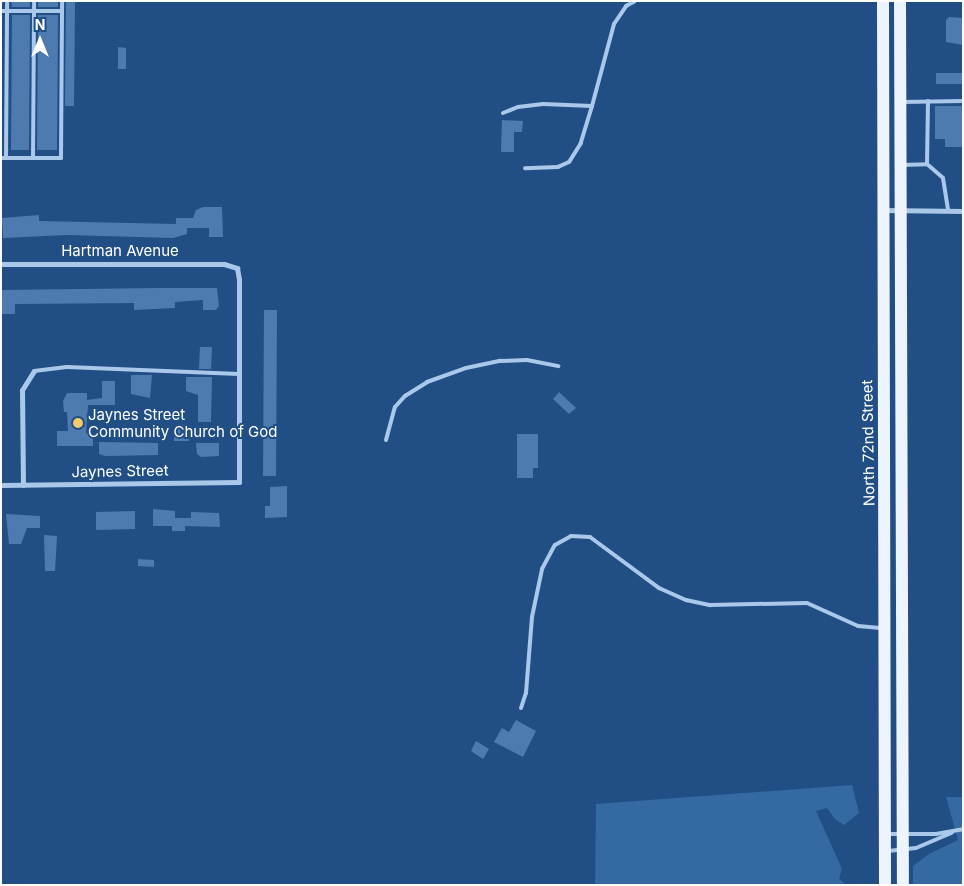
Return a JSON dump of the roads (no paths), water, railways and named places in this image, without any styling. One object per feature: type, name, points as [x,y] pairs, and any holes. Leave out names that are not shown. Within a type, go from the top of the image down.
[{"type":"main road","name":"North 72nd Street","points":[[883,1],[885,885]]},
{"type":"main road","points":[[900,1],[903,885]]},
{"type":"street","points":[[882,210],[963,211]]},
{"type":"street","name":"Hartman Avenue","points":[[1,264],[224,264],[237,268],[239,374]]},
{"type":"street","points":[[23,485],[22,390],[34,371]]},
{"type":"street","name":"Jaynes Street","points":[[1,485],[239,482],[239,374]]},
{"type":"lane","points":[[7,1],[4,11],[3,158],[61,158],[62,1]]},
{"type":"lane","points":[[34,1],[34,158]]},
{"type":"lane","points":[[525,168],[558,167],[569,162],[581,143],[614,24],[626,6],[635,1]]},
{"type":"lane","points":[[4,11],[62,11]]},
{"type":"lane","points":[[927,164],[928,101]]},
{"type":"lane","points":[[900,102],[963,101]]},
{"type":"lane","points":[[503,113],[518,107],[543,104],[592,106]]},
{"type":"lane","points":[[900,165],[927,164],[943,178],[948,211]]},
{"type":"lane","points":[[386,440],[389,421],[399,401],[414,389],[444,374],[500,361],[527,360],[558,366]]},
{"type":"lane","points":[[34,371],[67,367],[239,374]]},
{"type":"lane","points":[[521,708],[526,693],[532,618],[542,569],[555,545],[571,536],[590,537],[659,588],[686,600],[710,605],[807,603],[858,626],[885,628]]},
{"type":"lane","points":[[885,834],[961,830]]},
{"type":"lane","points":[[885,851],[903,851],[961,830]]},
{"type":"place","name":"Jaynes Street Community Church of God","points":[[78,423]]}]
